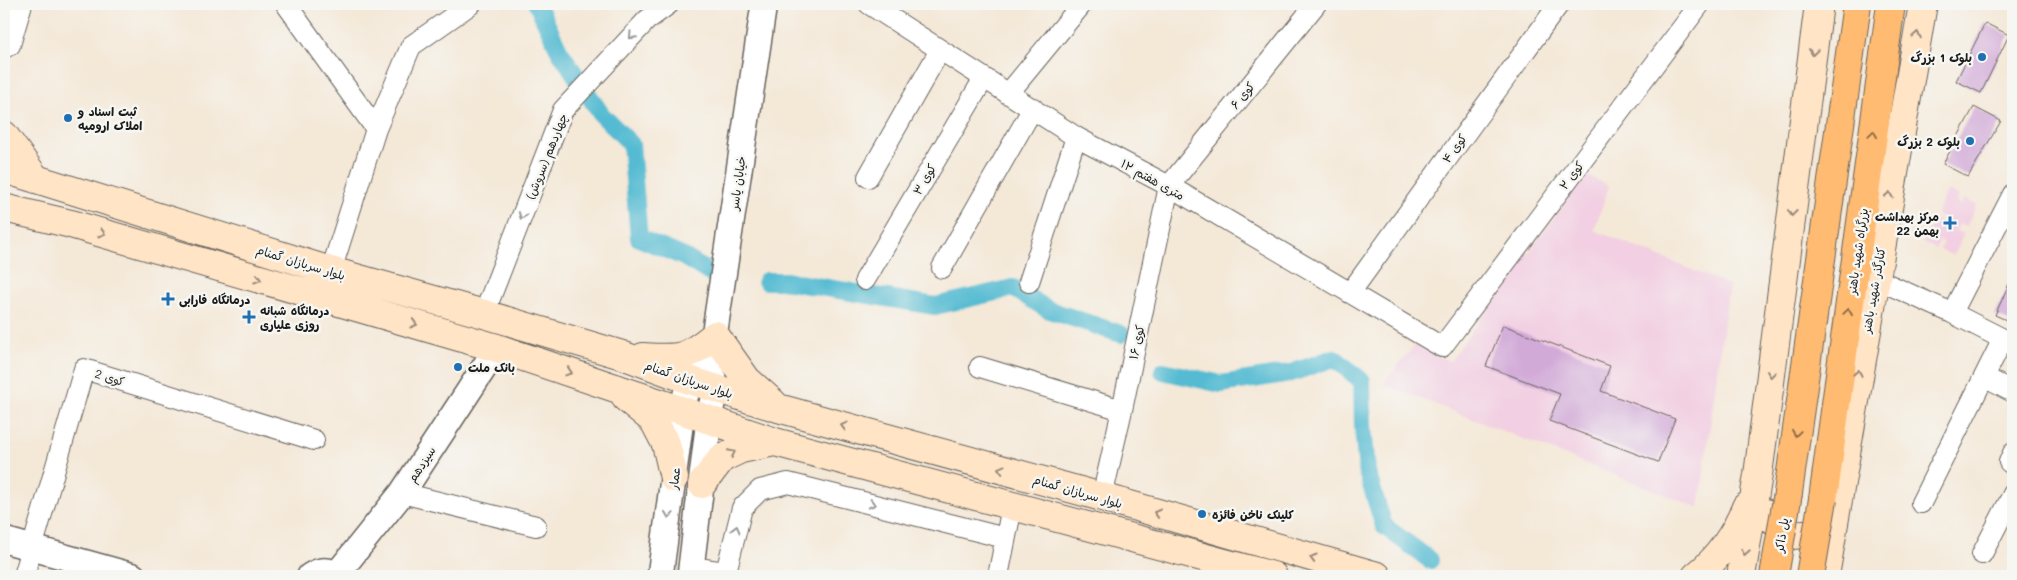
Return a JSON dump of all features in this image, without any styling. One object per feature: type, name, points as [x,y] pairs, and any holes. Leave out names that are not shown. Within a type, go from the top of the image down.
[{"type":"highway","name":"پل ذاکر","points":[[1774,576],[1788,493],[1857,4]]},
{"type":"highway","name":"بزرگراه شهید باهنر","points":[[1829,506],[1891,4]]},
{"type":"highway","points":[[1810,576],[1829,506]]},
{"type":"main road","points":[[1741,576],[1758,475],[1819,4]]},
{"type":"main road","name":"کنارگذر شهید باهنر","points":[[1825,576],[1829,506],[1874,278],[1923,4]]},
{"type":"main road","points":[[4,135],[36,180]]},
{"type":"main road","name":"بلوار سربازان گمنام","points":[[4,169],[331,271],[622,355],[689,380],[713,376],[778,408],[1102,497],[1377,576]]},
{"type":"main road","points":[[72,224],[68,216],[69,207],[80,194]]},
{"type":"main road","points":[[11,215],[72,224],[497,348],[775,442],[1273,576]]},
{"type":"main road","points":[[622,355],[676,359],[693,353],[715,335],[736,367],[752,386],[778,408]]},
{"type":"main road","points":[[611,386],[654,421],[666,444],[674,478]]},
{"type":"main road","points":[[702,484],[722,458],[741,449],[775,442]]},
{"type":"main road","points":[[1758,475],[1763,512],[1792,535],[1829,532],[1829,506]]},
{"type":"main road","points":[[1696,576],[1708,566],[1739,524],[1758,475]]},
{"type":"main road","points":[[1829,506],[1840,576]]},
{"type":"street","points":[[4,48],[10,45],[22,4]]},
{"type":"street","points":[[286,4],[376,129]]},
{"type":"street","points":[[331,271],[376,129],[411,46],[471,4]]},
{"type":"street","name":"چهاردهم (سروش)","points":[[484,314],[563,110],[647,20],[669,4]]},
{"type":"street","name":"خیابان یاسر","points":[[713,376],[715,335],[764,4]]},
{"type":"street","name":"۱۲ متری هفتم","points":[[869,4],[1076,137],[1169,186],[1442,346]]},
{"type":"street","points":[[1008,94],[1082,4]]},
{"type":"street","name":"کوی ۶","points":[[1169,186],[1316,4]]},
{"type":"street","name":"کوی ۴","points":[[1350,293],[1558,4]]},
{"type":"street","name":"کوی ۲","points":[[1442,346],[1700,4]]},
{"type":"street","points":[[868,177],[940,50]]},
{"type":"street","name":"کوی ۳","points":[[865,280],[984,78]]},
{"type":"street","points":[[942,268],[1032,108]]},
{"type":"street","points":[[1029,282],[1076,137]]},
{"type":"street","name":"کوی ۱۶","points":[[1102,497],[1169,186]]},
{"type":"street","points":[[1952,313],[2013,194]]},
{"type":"street","points":[[1874,278],[1952,313],[2008,342],[1984,377],[1921,503]]},
{"type":"street","name":"سیزدهم","points":[[338,575],[402,492],[497,348]]},
{"type":"street","points":[[980,367],[1122,410]]},
{"type":"street","name":"کوی 2","points":[[33,548],[84,369],[314,440]]},
{"type":"street","points":[[713,376],[702,484],[690,572],[725,574],[742,508],[760,490],[788,483],[1005,538]]},
{"type":"street","points":[[1984,377],[2013,392]]},
{"type":"street","name":"عمار","points":[[660,576],[682,412],[689,380]]},
{"type":"street","points":[[2013,453],[2009,462],[2013,465]]},
{"type":"street","points":[[402,492],[536,526]]},
{"type":"street","points":[[1982,554],[2013,494]]},
{"type":"street","points":[[998,576],[1012,507]]},
{"type":"street","points":[[4,540],[133,576]]},
{"type":"street","points":[[24,576],[33,548]]},
{"type":"street","points":[[310,576],[323,570],[338,575]]},
{"type":"shaded area","points":[[1585,175],[1609,186],[1594,230],[1729,285],[1699,508],[1383,384],[1415,345],[1450,361]]},
{"type":"shaded area","name":"مرکز بهداشت 22 بهمن","points":[[1948,190],[1959,196],[1956,202],[1961,205],[1964,199],[1977,205],[1966,227],[1959,224],[1956,230],[1964,234],[1953,256],[1940,249],[1943,242],[1940,240],[1935,249],[1923,242],[1934,219],[1941,223],[1944,218],[1936,214]]},
{"type":"building","name":"بلوک 1 بزرگ","points":[[1985,23],[2009,35],[1981,93],[1956,81]]},
{"type":"building","name":"بلوک 2 بزرگ","points":[[1974,107],[2001,121],[1968,177],[1943,164]]},
{"type":"building","points":[[2013,275],[2013,323],[1995,315]]},
{"type":"building","points":[[1503,325],[1610,366],[1601,391],[1675,419],[1658,462],[1549,421],[1560,394],[1486,366]]},
{"type":"waterway","points":[[537,4],[559,50],[601,114],[631,144],[639,238],[684,257],[710,273]]},
{"type":"waterway","points":[[766,281],[785,281],[935,306],[1013,288],[1049,310],[1121,334]]},
{"type":"waterway","points":[[1163,371],[1221,384],[1291,373],[1334,358],[1362,381],[1367,472],[1384,526],[1430,560]]},
{"type":"place","name":"بلوک 1 بزرگ","points":[[1982,57]]},
{"type":"place","name":"ثبت اسناد و املاک ارومیه","points":[[68,118]]},
{"type":"place","name":"بلوک 2 بزرگ","points":[[1970,141]]},
{"type":"place","name":"مرکز بهداشت 22 بهمن","points":[[1950,223]]},
{"type":"place","name":"درمانگاه فارابی","points":[[168,299]]},
{"type":"place","name":"درمانگاه شبانه روزی علیاری","points":[[249,317]]},
{"type":"place","name":"بانک ملت","points":[[458,367]]},
{"type":"place","name":"کلینک ناخن فائزه","points":[[1202,514]]}]
